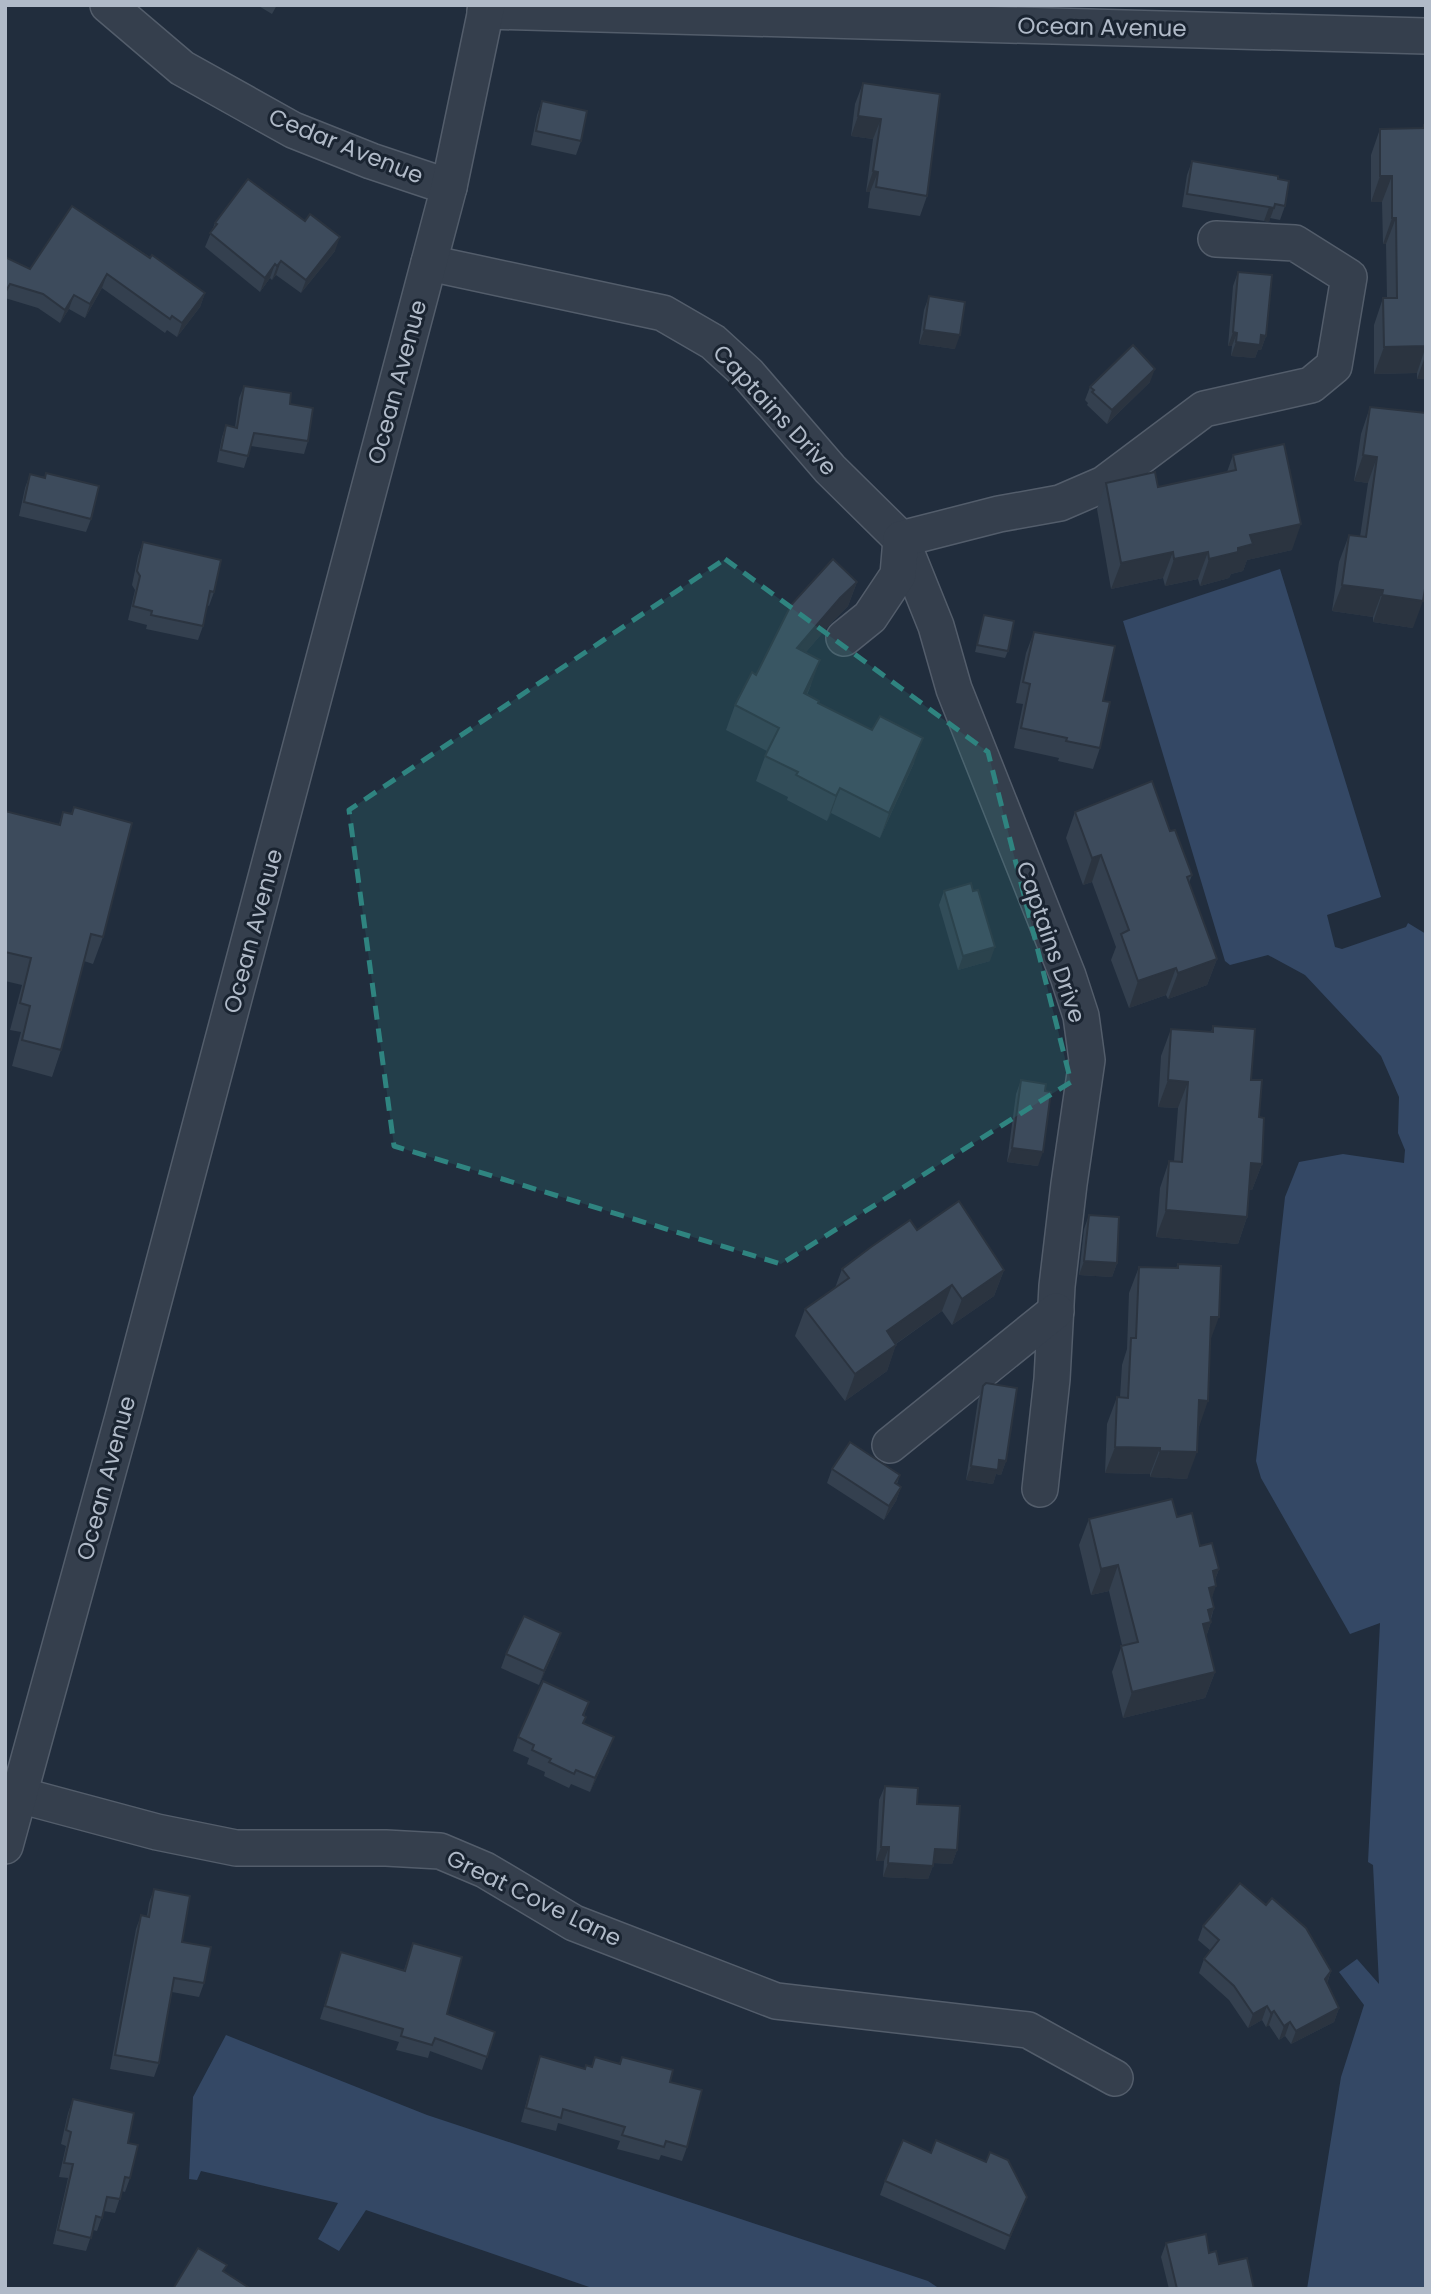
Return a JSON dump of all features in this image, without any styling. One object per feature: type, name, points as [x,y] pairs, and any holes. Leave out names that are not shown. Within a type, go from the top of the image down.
[{"type":"street","name":"Cedar Avenue","points":[[108,5],[182,68],[293,130],[371,161],[449,187]]},
{"type":"street","name":"Ocean Avenue","points":[[5,1846],[123,1417],[449,187],[486,8],[1426,36]]},
{"type":"street","points":[[844,638],[870,617],[898,575],[901,538],[999,514],[1060,503],[1104,484],[1204,410],[1311,385],[1334,366],[1349,277],[1295,243],[1216,239]]},
{"type":"street","name":"Captains Drive","points":[[429,263],[663,313],[713,342],[748,374],[830,469],[901,538],[936,625],[954,689],[1068,976],[1081,1016],[1087,1060],[1069,1184],[1040,1489]]},
{"type":"street","points":[[890,1445],[1056,1311]]},
{"type":"street","name":"Great Cove Lane","points":[[19,1795],[157,1832],[236,1848],[386,1848],[440,1851],[485,1870],[574,1923],[776,2001],[1028,2030],[1115,2078]]},
{"type":"highlighted area","points":[[725,559],[988,752],[1071,1082],[781,1264],[394,1146],[349,810]]},
{"type":"water","points":[[1280,569],[1381,897],[1327,915],[1335,947],[1342,949],[1406,927],[1408,923],[1426,934],[1426,2289],[1307,2289],[1341,2077],[1364,2005],[1339,1972],[1357,1959],[1379,1984],[1373,1865],[1368,1862],[1380,1623],[1350,1634],[1261,1478],[1256,1461],[1285,1197],[1299,1162],[1343,1154],[1404,1163],[1405,1150],[1398,1133],[1399,1097],[1381,1056],[1305,975],[1268,955],[1230,965],[1225,961],[1123,621]]},
{"type":"water","points":[[226,2035],[427,2115],[928,2281],[940,2289],[595,2289],[366,2210],[339,2251],[318,2239],[338,2203],[201,2171],[197,2180],[189,2179],[193,2097]]},
{"type":"building","points":[[863,83],[940,94],[927,196],[876,187],[878,172],[873,171],[881,119],[858,116]]},
{"type":"building","points":[[542,101],[587,111],[581,141],[536,131]]},
{"type":"building","points":[[1424,125],[1426,346],[1384,347],[1383,298],[1397,298],[1396,218],[1392,218],[1392,176],[1380,176],[1380,129],[1424,128]]},
{"type":"building","points":[[1192,161],[1278,176],[1278,179],[1289,181],[1285,206],[1275,204],[1274,208],[1187,194]]},
{"type":"building","points":[[248,179],[305,221],[310,214],[340,237],[306,280],[281,261],[277,266],[275,264],[265,278],[210,233]]},
{"type":"building","points":[[72,206],[150,258],[152,255],[205,293],[182,323],[172,316],[170,319],[107,274],[90,304],[74,295],[65,310],[43,294],[10,284],[5,293],[5,257],[30,269]]},
{"type":"building","points":[[1238,272],[1272,275],[1266,336],[1261,335],[1260,345],[1236,342],[1237,333],[1233,332]]},
{"type":"building","points":[[929,296],[965,302],[960,335],[924,330]]},
{"type":"building","points":[[1133,345],[1155,369],[1112,410],[1090,387]]},
{"type":"building","points":[[244,386],[291,393],[290,404],[313,408],[308,441],[254,433],[248,456],[221,450],[226,425],[237,428]]},
{"type":"building","points":[[1370,407],[1426,413],[1426,583],[1423,601],[1382,595],[1383,590],[1342,585],[1349,535],[1366,537],[1377,457],[1363,455]]},
{"type":"building","points":[[1284,444],[1301,524],[1250,535],[1253,544],[1238,548],[1238,552],[1209,559],[1208,552],[1174,559],[1173,552],[1121,563],[1106,483],[1155,472],[1158,487],[1236,470],[1233,455]]},
{"type":"building","points":[[46,473],[99,486],[91,519],[24,502],[30,474],[45,478]]},
{"type":"building","points":[[143,542],[221,560],[214,592],[210,591],[203,626],[151,615],[152,611],[133,606],[140,576],[137,571]]},
{"type":"building","points":[[833,559],[857,582],[797,648],[820,660],[804,693],[872,730],[880,716],[923,738],[889,813],[840,788],[836,796],[796,775],[798,772],[765,756],[779,728],[735,705],[752,672],[756,675],[791,605]]},
{"type":"building","points":[[984,615],[1014,621],[1008,651],[977,645]]},
{"type":"building","points":[[1034,632],[1115,646],[1103,701],[1110,702],[1100,748],[1021,728],[1030,684],[1023,682]]},
{"type":"building","points":[[1152,781],[1170,831],[1175,830],[1192,875],[1187,877],[1217,959],[1178,973],[1176,968],[1138,981],[1121,934],[1129,930],[1101,855],[1092,858],[1075,812]]},
{"type":"building","points":[[74,807],[132,823],[103,937],[91,934],[61,1050],[22,1040],[30,1006],[20,1003],[31,958],[5,952],[5,811],[60,825],[63,812],[72,814]]},
{"type":"building","points":[[971,883],[973,891],[978,890],[995,947],[963,956],[944,891]]},
{"type":"building","points":[[1213,1026],[1255,1029],[1251,1080],[1262,1080],[1259,1117],[1264,1118],[1262,1164],[1251,1163],[1247,1217],[1166,1210],[1169,1161],[1182,1162],[1188,1082],[1168,1080],[1171,1029],[1213,1032]]},
{"type":"building","points":[[1021,1080],[1046,1084],[1045,1091],[1051,1092],[1043,1152],[1012,1148]]},
{"type":"building","points":[[959,1201],[1004,1270],[962,1299],[952,1285],[887,1331],[896,1345],[855,1374],[805,1309],[849,1278],[842,1269],[871,1247],[910,1220],[917,1230]]},
{"type":"building","points":[[1089,1215],[1119,1217],[1117,1263],[1084,1261]]},
{"type":"building","points":[[1178,1264],[1221,1266],[1219,1317],[1211,1317],[1208,1401],[1199,1400],[1197,1452],[1115,1447],[1117,1397],[1128,1398],[1131,1338],[1136,1338],[1139,1267],[1178,1268]]},
{"type":"building","points":[[986,1383],[1017,1388],[1006,1461],[999,1460],[998,1470],[971,1466],[983,1386]]},
{"type":"building","points":[[850,1442],[900,1475],[895,1483],[901,1487],[889,1506],[832,1469]]},
{"type":"building","points":[[1172,1499],[1177,1517],[1192,1513],[1200,1546],[1212,1543],[1219,1569],[1213,1571],[1216,1586],[1209,1588],[1214,1608],[1208,1610],[1211,1622],[1203,1624],[1215,1672],[1132,1692],[1121,1646],[1138,1642],[1118,1565],[1101,1569],[1089,1519]]},
{"type":"building","points":[[524,1616],[561,1633],[544,1671],[506,1654]]},
{"type":"building","points":[[543,1681],[589,1702],[583,1715],[586,1717],[583,1723],[614,1737],[595,1778],[576,1770],[574,1774],[549,1762],[551,1759],[532,1750],[534,1745],[518,1737]]},
{"type":"building","points":[[885,1786],[918,1788],[917,1804],[960,1806],[957,1850],[935,1849],[933,1866],[888,1863],[889,1847],[881,1847]]},
{"type":"building","points":[[1240,1883],[1266,1905],[1272,1898],[1306,1928],[1331,1971],[1325,1979],[1339,2008],[1296,2031],[1290,2022],[1284,2026],[1267,2006],[1253,2014],[1234,1986],[1204,1959],[1219,1940],[1203,1926]]},
{"type":"building","points":[[154,1889],[190,1896],[182,1942],[211,1947],[204,1983],[174,1978],[159,2063],[115,2055],[141,1915],[149,1917]]},
{"type":"building","points":[[413,1943],[462,1957],[447,2014],[495,2032],[487,2057],[435,2038],[432,2045],[401,2036],[403,2029],[325,2006],[341,1952],[405,1971]]},
{"type":"building","points":[[540,2056],[585,2069],[586,2065],[592,2067],[595,2057],[620,2064],[622,2057],[673,2070],[670,2082],[702,2090],[687,2147],[666,2141],[664,2147],[622,2135],[625,2127],[563,2109],[561,2118],[526,2108]]},
{"type":"building","points":[[73,2099],[134,2113],[128,2143],[138,2145],[130,2178],[125,2177],[120,2199],[107,2197],[102,2218],[96,2216],[91,2238],[58,2230],[73,2164],[64,2163],[71,2132],[66,2130]]},
{"type":"building","points":[[903,2140],[931,2153],[936,2140],[986,2162],[990,2152],[1008,2160],[1027,2197],[1010,2236],[885,2181]]},
{"type":"building","points":[[1206,2234],[1209,2253],[1216,2251],[1219,2264],[1247,2258],[1254,2289],[1177,2289],[1166,2243]]},
{"type":"building","points":[[198,2248],[227,2265],[223,2271],[251,2289],[173,2289]]}]
